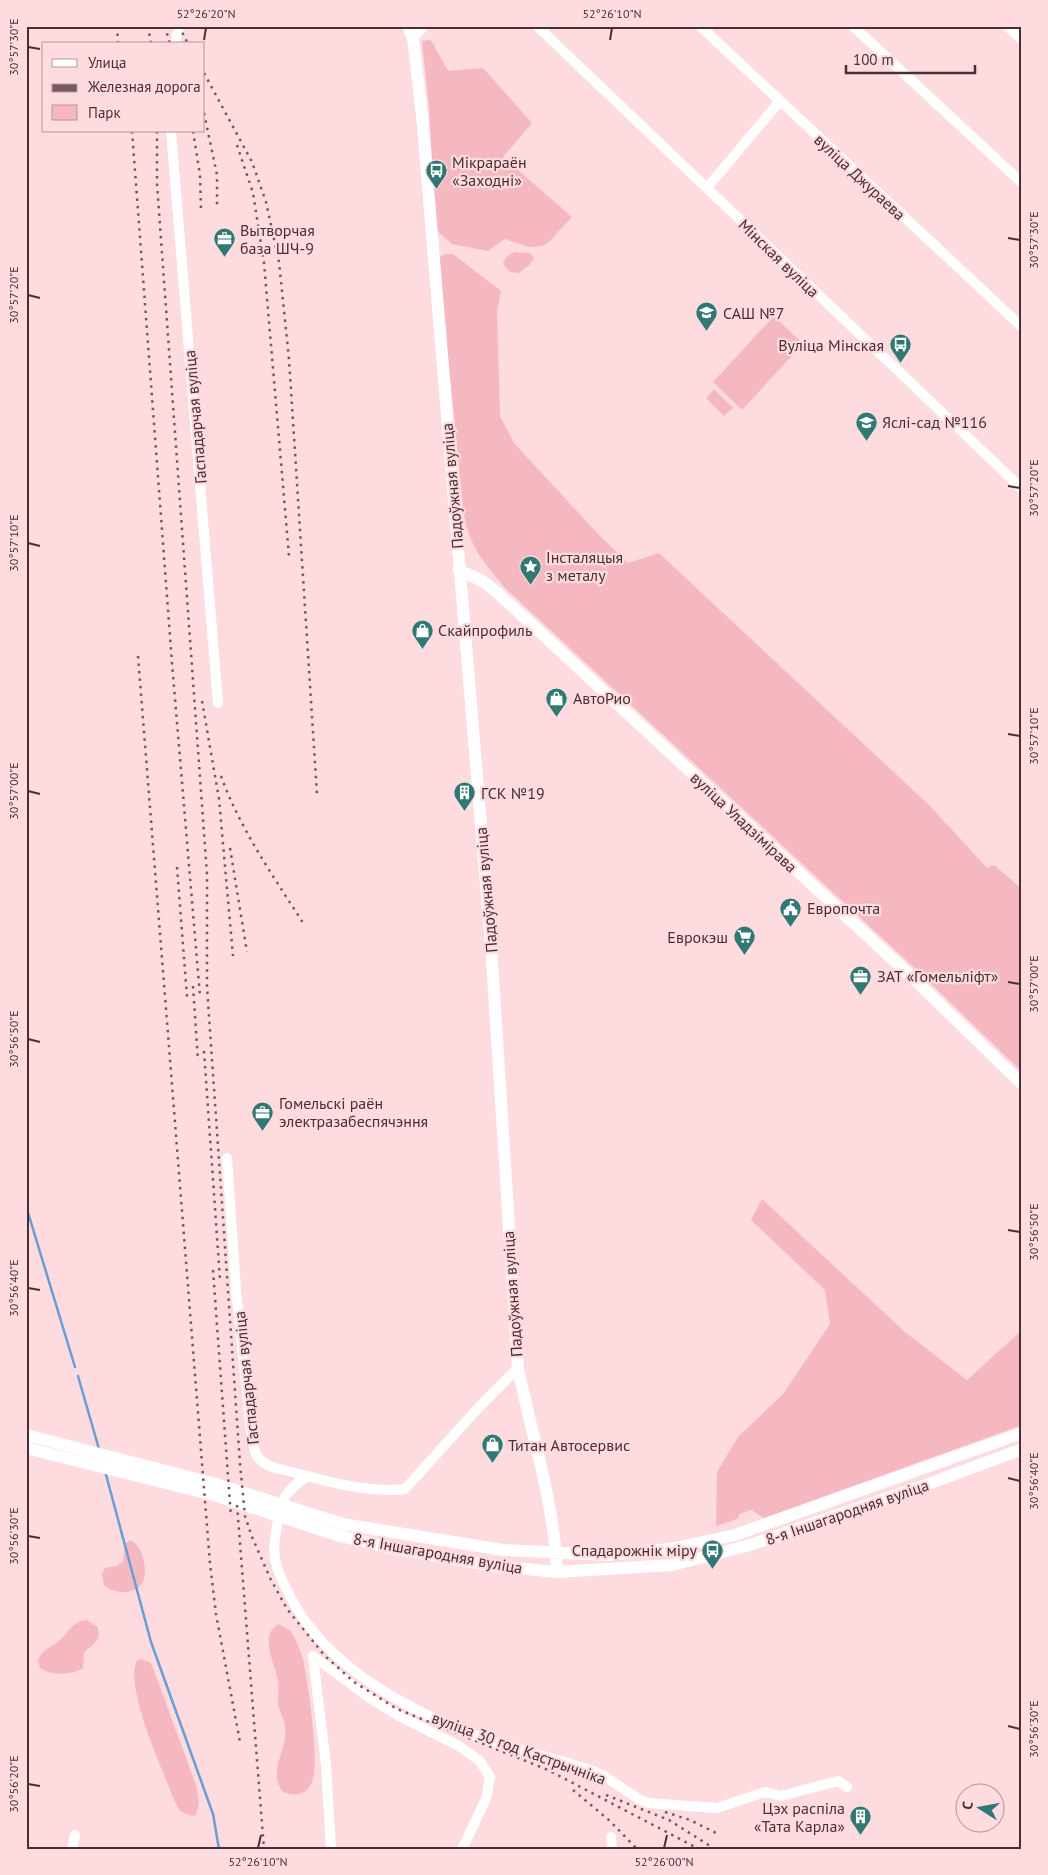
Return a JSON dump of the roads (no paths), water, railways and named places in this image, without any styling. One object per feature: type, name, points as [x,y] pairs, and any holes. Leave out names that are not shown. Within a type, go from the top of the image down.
[{"type":"main road","name":"Падоўжная вуліца","points":[[410,32],[422,115],[491,945],[518,1368],[528,1420],[549,1499],[557,1572]]},
{"type":"main road","name":"вуліца Уладзімірава","points":[[459,570],[484,582],[500,596],[908,974],[1022,1084]]},
{"type":"main road","name":"8-я Іншагародняя вуліца","points":[[342,1530],[503,1550],[556,1554],[636,1553],[670,1549],[735,1535],[1022,1433]]},
{"type":"main road","name":"8-я Іншагародняя вуліца","points":[[30,1442],[437,1557],[494,1566],[557,1572],[672,1565],[750,1545],[924,1486],[1022,1449]]},
{"type":"street","points":[[175,42],[179,26]]},
{"type":"street","points":[[410,32],[424,26]]},
{"type":"street","name":"Мінская вуліца","points":[[537,26],[1022,488]]},
{"type":"street","name":"вуліца Джураева","points":[[700,26],[779,102],[1022,327]]},
{"type":"street","points":[[853,26],[1022,183]]},
{"type":"street","points":[[1007,26],[1022,40]]},
{"type":"street","points":[[707,188],[779,102]]},
{"type":"street","name":"Гаспадарчая вуліца","points":[[171,132],[218,702]]},
{"type":"street","name":"Гаспадарчая вуліца","points":[[227,1158],[236,1290],[255,1453],[261,1462],[272,1467],[309,1476],[386,1491],[405,1489],[490,1394],[518,1368]]},
{"type":"street","name":"вуліца 30 год Кастрычніка","points":[[309,1476],[295,1483],[285,1493],[280,1508],[274,1543],[274,1555],[278,1572],[301,1619],[329,1649],[362,1678],[427,1715],[496,1743],[599,1774],[639,1800],[648,1803],[717,1808],[765,1792],[781,1796],[838,1781],[847,1787]]},
{"type":"street","points":[[331,1849],[326,1765],[313,1656],[371,1699],[399,1716],[459,1746],[480,1761],[490,1777],[487,1792],[462,1849]]},
{"type":"street","points":[[72,1849],[74,1835]]},
{"type":"street","points":[[611,1837],[612,1849]]},
{"type":"waterway","points":[[26,1206],[75,1367]]},
{"type":"waterway","points":[[78,1376],[99,1449]]},
{"type":"waterway","points":[[105,1471],[151,1642],[213,1814],[219,1849]]},
{"type":"railway","points":[[117,26],[118,42]]},
{"type":"railway","points":[[148,26],[151,42]]},
{"type":"railway","points":[[165,26],[169,42]]},
{"type":"railway","points":[[179,26],[187,42]]},
{"type":"railway","points":[[205,75],[252,162],[266,202],[279,262],[289,359],[317,794]]},
{"type":"railway","points":[[205,118],[217,175],[217,207]]},
{"type":"railway","points":[[132,132],[172,663],[200,996]]},
{"type":"railway","points":[[157,132],[157,184],[207,874],[207,987],[245,1516],[270,1578],[287,1609],[325,1656],[354,1682],[397,1709],[548,1770],[699,1849]]},
{"type":"railway","points":[[193,132],[200,175],[201,208]]},
{"type":"railway","points":[[237,145],[253,193],[264,263],[289,556]]},
{"type":"railway","points":[[138,656],[210,1564],[216,1614],[240,1742]]},
{"type":"railway","points":[[202,701],[219,799],[233,956]]},
{"type":"railway","points":[[221,776],[248,835],[305,926]]},
{"type":"railway","points":[[230,848],[247,952]]},
{"type":"railway","points":[[177,867],[187,997]]},
{"type":"railway","points":[[193,986],[198,1061]]},
{"type":"railway","points":[[204,1051],[220,1280]]},
{"type":"railway","points":[[213,1270],[231,1517]]},
{"type":"railway","points":[[237,1505],[264,1849]]},
{"type":"railway","points":[[573,1790],[610,1821],[637,1849]]},
{"type":"railway","points":[[606,1795],[669,1820],[715,1849]]},
{"type":"railway","points":[[665,1812],[690,1820],[718,1834]]},
{"type":"place","name":"Мікрараён «Заходні»","points":[[436,190]]},
{"type":"place","name":"Вытворчая база ШЧ-9","points":[[224,258]]},
{"type":"place","name":"САШ №7","points":[[707,332]]},
{"type":"place","name":"Вуліца Мінская","points":[[900,364]]},
{"type":"place","name":"Яслі-сад №116","points":[[866,441]]},
{"type":"place","name":"Інсталяцыя з металу","points":[[530,585]]},
{"type":"place","name":"Скайпрофиль","points":[[422,649]]},
{"type":"place","name":"АвтоРио","points":[[557,717]]},
{"type":"place","name":"ГСК №19","points":[[465,812]]},
{"type":"place","name":"Европочта","points":[[791,927]]},
{"type":"place","name":"Еврокэш","points":[[744,956]]},
{"type":"place","name":"ЗАТ «Гомельліфт»","points":[[861,995]]},
{"type":"place","name":"Гомельскі раён электразабеспячэння","points":[[263,1131]]},
{"type":"place","name":"Титан Автосервис","points":[[492,1464]]},
{"type":"place","name":"Спадарожнік міру","points":[[713,1569]]},
{"type":"place","name":"Цэх распіла «Тата Карла»","points":[[861,1836]]}]
